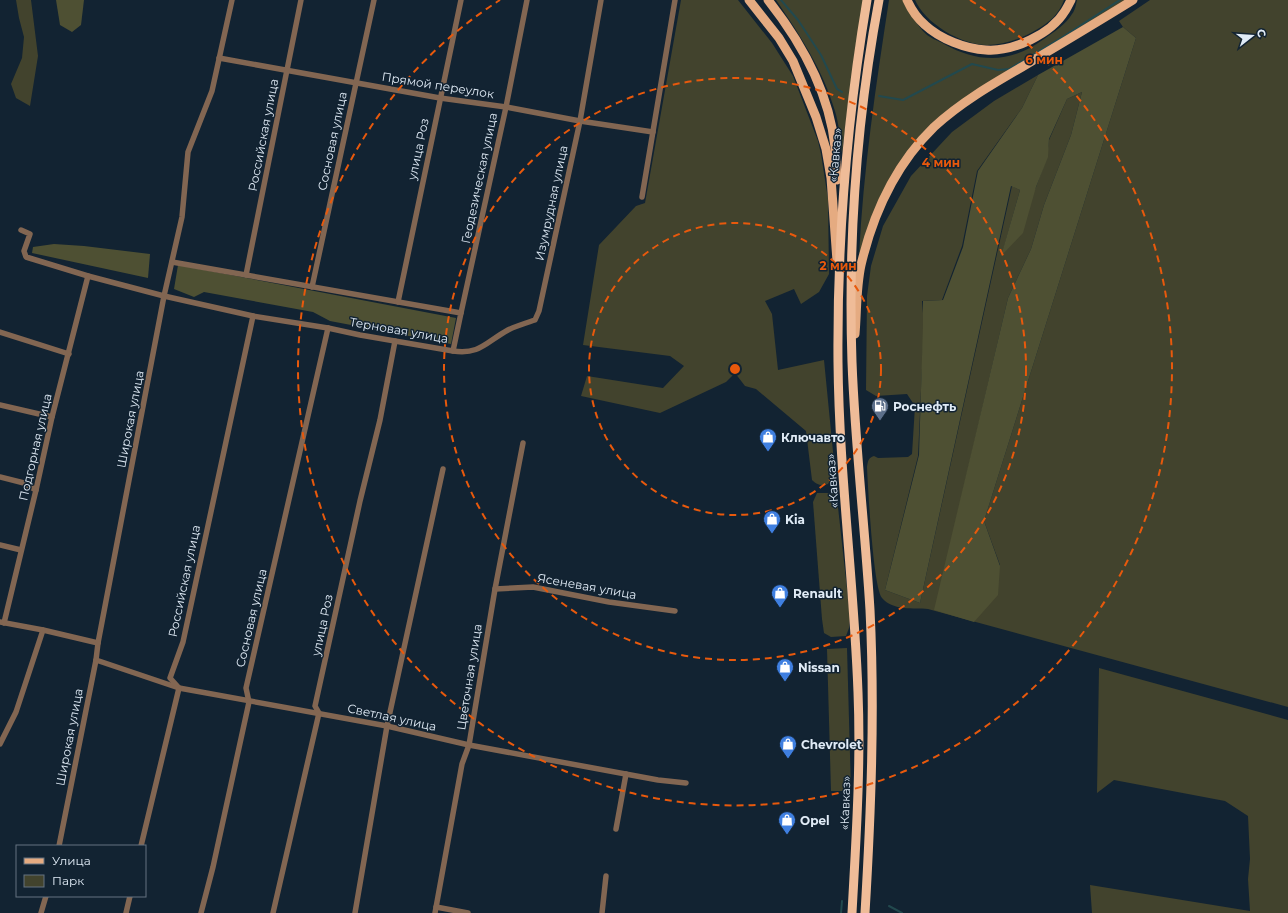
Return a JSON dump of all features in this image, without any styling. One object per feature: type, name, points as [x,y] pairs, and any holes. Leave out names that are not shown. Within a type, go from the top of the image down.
[{"type":"highway","name":"«Кавказ»","points":[[852,913],[858,799],[858,692],[840,414],[838,363],[838,282],[846,164],[854,88],[868,0]]},
{"type":"highway","name":"«Кавказ»","points":[[865,913],[871,817],[872,740],[870,610],[860,490],[852,361],[852,255],[857,167],[866,88],[879,0]]},
{"type":"highway","points":[[849,537],[854,556],[858,596],[859,599],[863,600],[865,594],[859,511],[860,490]]},
{"type":"highway","points":[[858,692],[860,681],[859,635],[860,631],[863,629],[867,633],[868,660],[871,682]]},
{"type":"main road","points":[[749,0],[779,38],[794,61],[816,117],[826,149],[831,178],[838,282]]},
{"type":"main road","points":[[768,0],[781,16],[796,39],[812,68],[823,93],[831,120],[835,147],[838,282]]},
{"type":"main road","points":[[907,0],[924,25],[937,34],[974,49],[987,51],[1014,47],[1040,35],[1053,25],[1065,12],[1070,0]]},
{"type":"main road","points":[[852,361],[856,324],[857,290],[867,241],[888,190],[900,170],[919,144],[934,128],[956,109],[985,89],[1133,0]]},
{"type":"street","name":"Широкая улица","points":[[59,845],[96,660],[164,296],[182,217],[188,152],[212,91],[232,0]]},
{"type":"street","name":"Российская улица","points":[[246,275],[301,0]]},
{"type":"street","name":"Сосновая улица","points":[[312,287],[374,0]]},
{"type":"street","name":"улица Роз","points":[[398,302],[461,0]]},
{"type":"street","name":"Геодезическая улица","points":[[461,313],[506,107],[527,0]]},
{"type":"street","name":"Изумрудная улица","points":[[453,351],[464,353],[477,350],[508,330],[534,320],[539,311],[580,121],[601,0]]},
{"type":"street","points":[[642,197],[675,0]]},
{"type":"street","name":"Прямой переулок","points":[[219,58],[440,98],[506,107],[580,121],[653,132]]},
{"type":"street","name":"Терновая улица","points":[[21,230],[30,234],[24,252],[26,257],[88,276],[164,296],[253,316],[453,351],[461,313]]},
{"type":"street","points":[[172,262],[461,313]]},
{"type":"street","name":"Подгорная улица","points":[[2,623],[22,550],[52,417],[88,276]]},
{"type":"street","name":"Российская улица","points":[[179,688],[170,678],[182,642],[253,316]]},
{"type":"street","name":"Сосновая улица","points":[[201,913],[213,867],[249,702],[246,688],[328,328]]},
{"type":"street","points":[[0,332],[69,354]]},
{"type":"street","name":"улица Роз","points":[[273,913],[319,713],[315,706],[360,501],[380,420],[396,341]]},
{"type":"street","points":[[0,405],[52,417]]},
{"type":"street","name":"Цветочная улица","points":[[436,910],[462,764],[469,745],[495,589],[523,443]]},
{"type":"street","points":[[355,913],[387,726],[443,469]]},
{"type":"street","points":[[0,477],[24,483],[36,490]]},
{"type":"street","points":[[0,545],[22,550]]},
{"type":"street","name":"Ясеневая улица","points":[[495,589],[533,587],[609,602],[675,611]]},
{"type":"street","points":[[2,623],[43,630],[98,643]]},
{"type":"street","points":[[0,744],[16,712],[43,630]]},
{"type":"street","name":"Светлая улица","points":[[96,660],[179,688],[387,726],[469,745],[658,780],[686,783]]},
{"type":"street","points":[[141,845],[179,688]]},
{"type":"street","points":[[616,829],[626,774]]},
{"type":"street","points":[[602,913],[606,876]]},
{"type":"street","points":[[42,913],[46,897]]},
{"type":"street","points":[[126,913],[130,897]]},
{"type":"street","points":[[436,910],[468,913]]},
{"type":"green space","points":[[16,0],[31,0],[38,56],[30,106],[16,98],[11,84],[22,58],[24,37]]},
{"type":"green space","points":[[56,0],[84,0],[81,25],[72,32],[60,25]]},
{"type":"green space","points":[[681,0],[738,0],[772,43],[793,76],[818,141],[828,199],[829,274],[819,292],[801,304],[794,289],[765,301],[772,314],[778,370],[824,360],[835,472],[828,484],[819,485],[812,480],[806,431],[756,389],[745,386],[735,373],[726,382],[660,413],[581,396],[587,376],[663,388],[684,366],[670,356],[583,345],[599,245],[636,206],[645,203]]},
{"type":"green space","points":[[776,0],[865,0],[856,44],[842,153],[836,116],[824,81],[794,26]]},
{"type":"green space","points":[[889,0],[904,0],[919,27],[932,38],[957,51],[983,58],[995,58],[1020,53],[1032,47],[1060,28],[1074,11],[1077,0],[1128,0],[956,104],[895,171],[859,257],[867,160]]},
{"type":"green space","points":[[915,0],[1064,0],[1056,14],[1041,27],[1012,41],[987,45],[966,41],[945,31],[927,17]]},
{"type":"green space","points":[[1150,0],[1288,0],[1288,707],[928,609],[898,607],[882,598],[876,576],[867,467],[869,459],[874,456],[878,458],[908,457],[912,454],[915,406],[907,394],[876,396],[866,390],[867,296],[871,266],[883,226],[911,176],[952,132],[994,101],[1038,75],[1022,108],[977,171],[962,246],[942,300],[922,301],[924,325],[918,456],[885,590],[920,603],[1012,186],[1020,190],[1002,254],[1036,187],[1047,157],[1049,140],[1067,99],[1082,92],[1071,135],[1044,205],[1031,249],[1008,298],[935,610],[1000,565],[984,521],[1136,38],[1123,27],[1119,21]]},
{"type":"green space","points":[[1123,27],[1136,38],[984,521],[1000,566],[998,595],[974,622],[934,610],[1008,298],[1031,249],[1044,205],[1071,135],[1082,92],[1067,99],[1049,139],[1048,157],[1036,187],[1023,233],[1001,256],[1020,190],[1011,186],[920,603],[885,590],[919,455],[923,301],[943,300],[963,247],[978,171],[1022,108],[1038,75]]},
{"type":"green space","points":[[54,244],[150,254],[148,278],[32,253],[33,247]]},
{"type":"green space","points":[[178,265],[456,318],[451,344],[330,321],[313,312],[204,292],[194,297],[174,289]]},
{"type":"green space","points":[[817,493],[832,493],[837,498],[850,616],[849,628],[846,636],[831,637],[824,633],[813,502]]},
{"type":"green space","points":[[847,648],[851,791],[831,791],[827,649]]},
{"type":"green space","points":[[1099,668],[1288,720],[1288,913],[1092,913],[1090,885],[1250,911],[1248,879],[1250,859],[1248,816],[1225,801],[1114,780],[1097,793]]},
{"type":"waterway","points":[[781,0],[798,20],[821,55],[837,89],[842,92]]},
{"type":"waterway","points":[[879,96],[903,100],[972,64],[998,70],[1009,69],[1120,0]]},
{"type":"waterway","points":[[841,913],[842,901]]},
{"type":"waterway","points":[[889,906],[902,913]]},
{"type":"place","name":"Роснефть","points":[[880,421]]},
{"type":"place","name":"Ключавто","points":[[768,452]]},
{"type":"place","name":"Kia","points":[[772,534]]},
{"type":"place","name":"Renault","points":[[780,608]]},
{"type":"place","name":"Nissan","points":[[785,682]]},
{"type":"place","name":"Chevrolet","points":[[788,759]]},
{"type":"place","name":"Opel","points":[[787,835]]}]
